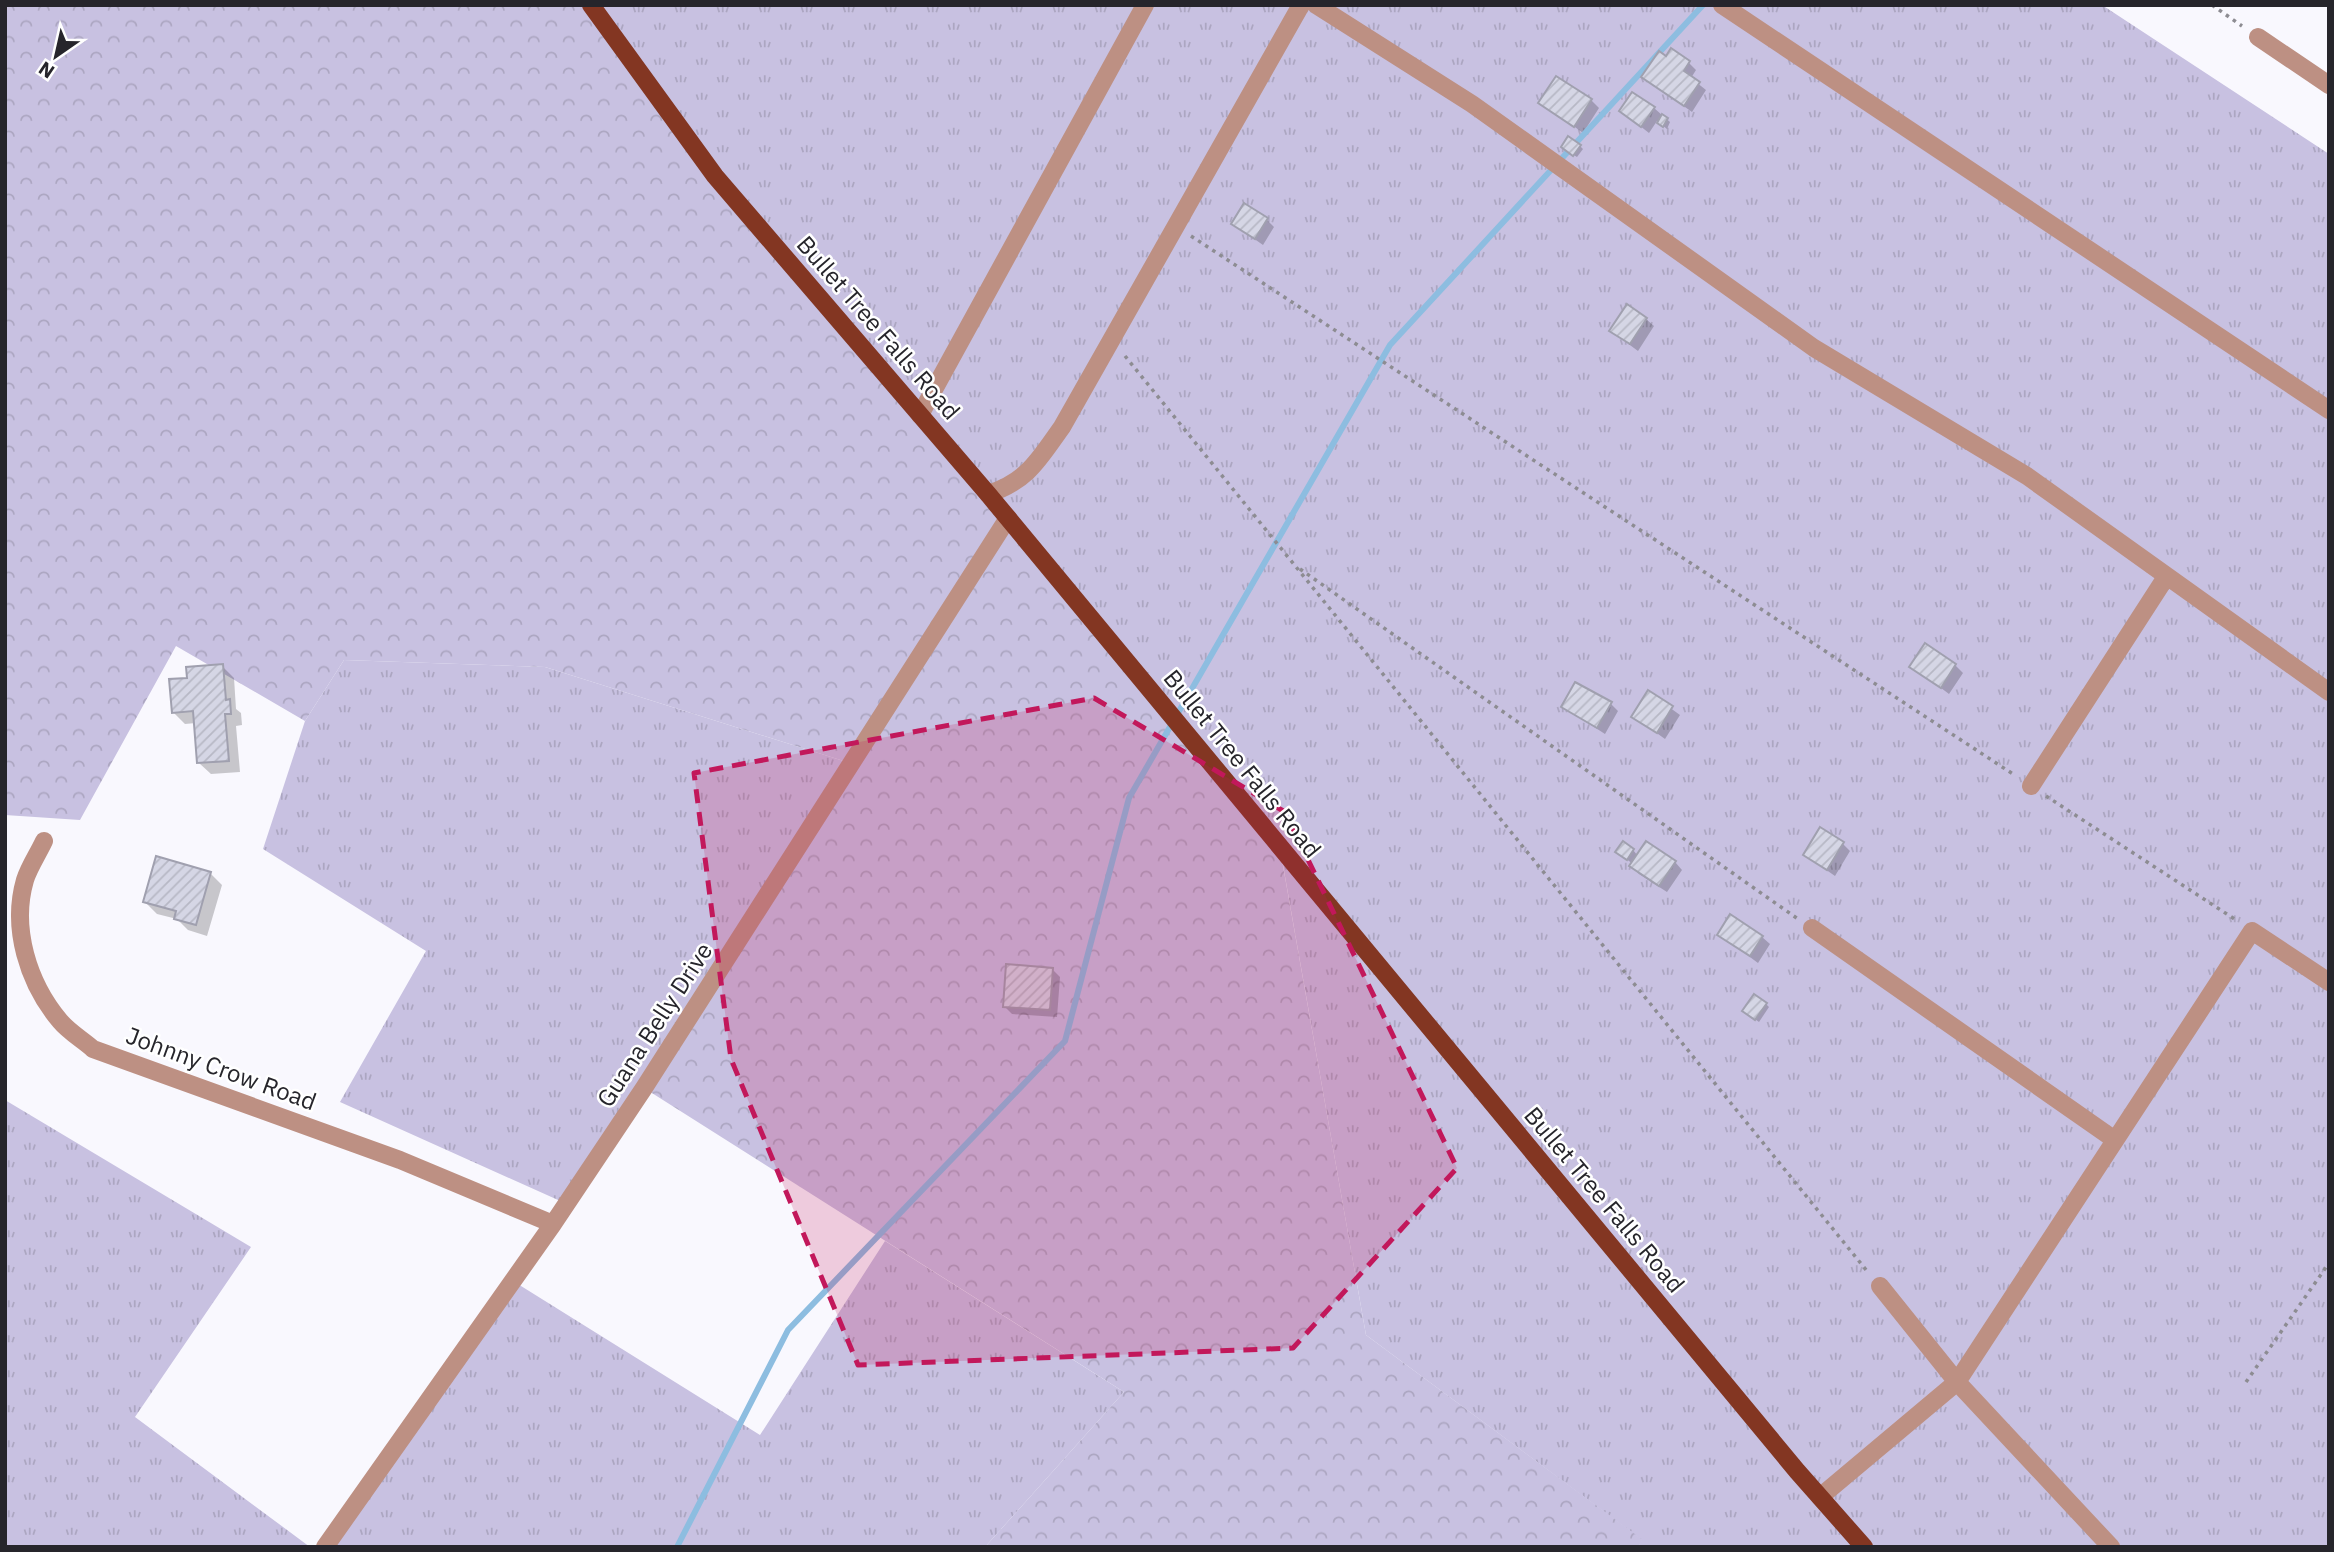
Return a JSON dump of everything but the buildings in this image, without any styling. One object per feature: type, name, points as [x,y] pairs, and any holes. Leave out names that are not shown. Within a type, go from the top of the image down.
[{"type":"main road","name":"Bullet Tree Falls Road","points":[[591,5],[715,176],[988,494],[1280,849],[1864,1547]]},
{"type":"street","points":[[920,415],[1145,5]]},
{"type":"street","points":[[988,494],[1010,486],[1032,470],[1062,427],[1301,5]]},
{"type":"street","points":[[1316,5],[1472,103],[1814,348],[2027,476],[2329,692]]},
{"type":"street","points":[[1722,5],[2329,410]]},
{"type":"street","points":[[2258,37],[2329,85]]},
{"type":"street","name":"Guana Belly Drive","points":[[325,1547],[553,1224],[645,1088],[1008,518]]},
{"type":"street","points":[[2031,786],[2166,577]]},
{"type":"street","name":"Johnny Crow Road","points":[[44,841],[25,879],[18,915],[25,954],[36,984],[60,1022],[93,1049],[400,1160],[553,1224]]},
{"type":"street","points":[[1812,928],[2115,1140]]},
{"type":"street","points":[[1820,1497],[1957,1382],[2252,930],[2329,982]]},
{"type":"street","points":[[1880,1286],[1957,1382],[2111,1547]]},
{"type":"path","points":[[2212,5],[2258,37]]},
{"type":"path","points":[[1175,225],[2252,930]]},
{"type":"path","points":[[1111,339],[1880,1286]]},
{"type":"path","points":[[1294,565],[1812,928]]},
{"type":"path","points":[[2246,1382],[2329,1263]]},
{"type":"highlighted area","points":[[1094,698],[1285,812],[1457,1168],[1293,1348],[858,1365],[731,1059],[694,773]]},
{"type":"green space","points":[[5,5],[591,5],[715,176],[1280,849],[1366,1335],[1643,1540],[1638,1547],[985,1547],[1124,1392],[644,1088],[850,763],[545,667],[344,660],[305,721],[176,646],[80,820],[5,815]]},
{"type":"green space","points":[[591,5],[2102,5],[2329,154],[2329,1547],[1638,1547],[1642,1540],[1366,1335],[1280,848],[715,176]]},
{"type":"green space","points":[[344,660],[545,667],[850,763],[567,1204],[340,1102],[426,951],[263,849],[305,721]]},
{"type":"green space","points":[[5,1100],[251,1247],[135,1417],[310,1547],[5,1547]]},
{"type":"green space","points":[[885,1241],[1124,1392],[985,1547],[325,1547],[513,1281],[760,1435]]},
{"type":"waterway","points":[[677,1547],[788,1330],[1065,1041],[1129,798],[1390,345],[1703,5]]}]
